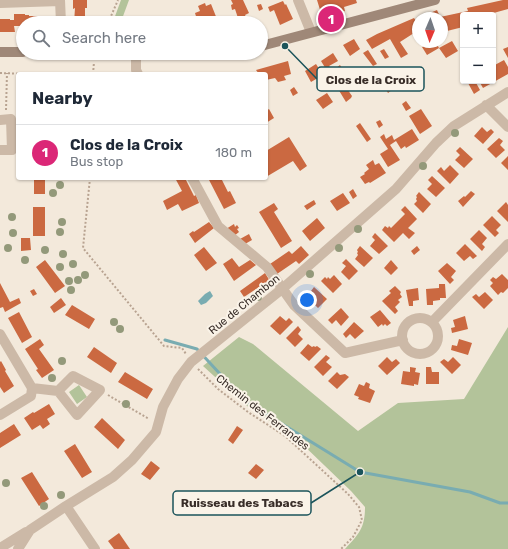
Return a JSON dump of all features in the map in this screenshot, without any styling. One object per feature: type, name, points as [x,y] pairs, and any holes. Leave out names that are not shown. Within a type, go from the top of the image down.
[{"type":"main road","points":[[268,44],[435,0]]},
{"type":"main road","points":[[0,52],[16,52]]},
{"type":"street","points":[[0,3],[60,0],[61,16]]},
{"type":"street","points":[[298,0],[311,32]]},
{"type":"street","points":[[136,60],[137,72]]},
{"type":"street","name":"Rue de Chambon","points":[[18,549],[28,532],[120,472],[156,432],[163,407],[178,380],[193,360],[282,289],[396,189],[436,143],[454,126],[508,92]]},
{"type":"street","points":[[486,105],[508,127]]},
{"type":"street","points":[[0,150],[12,150],[11,119],[3,120]]},
{"type":"street","points":[[193,180],[218,226],[267,267],[294,305],[345,353],[403,340]]},
{"type":"street","points":[[432,322],[508,244]]},
{"type":"street","points":[[423,318],[432,322],[436,328],[438,337],[436,346],[429,352],[418,354],[407,349],[402,334],[405,326],[412,320],[423,318]]},
{"type":"street","points":[[0,334],[32,388],[31,396],[0,415]]},
{"type":"street","points":[[32,388],[58,391],[77,415],[100,390],[73,376],[58,391]]},
{"type":"street","points":[[66,506],[95,549]]},
{"type":"street","points":[[0,548],[28,532]]},
{"type":"path","points":[[111,16],[118,0]]},
{"type":"path","points":[[0,73],[16,74]]},
{"type":"path","points":[[3,120],[7,74]]},
{"type":"path","name":"Chemin des Ferrandes","points":[[90,180],[83,248],[164,346],[182,348],[218,389],[248,412],[284,436],[348,494],[359,507],[362,520],[353,537],[341,549]]},
{"type":"path","points":[[100,390],[159,425]]},
{"type":"green space","points":[[121,0],[129,0],[123,16],[115,16]]},
{"type":"green space","points":[[508,327],[508,549],[345,549],[354,539],[362,526],[365,507],[351,491],[298,440],[247,406],[203,366],[239,337],[253,344],[358,431],[398,403],[464,399]]},
{"type":"green space","points":[[79,385],[87,397],[77,404],[69,392]]},
{"type":"water","points":[[210,291],[213,296],[206,303],[201,305],[198,301]]},
{"type":"building","points":[[73,0],[87,0],[85,16],[74,16],[75,8],[73,9]]},
{"type":"building","points":[[231,0],[243,0],[249,13],[246,16],[237,16],[235,9],[232,10],[231,5],[233,4]]},
{"type":"building","points":[[317,0],[356,0],[357,3],[344,7],[345,11],[336,15],[335,10],[321,13]]},
{"type":"building","points":[[508,0],[508,9],[496,12],[463,12],[468,11],[467,8]]},
{"type":"building","points":[[283,1],[293,19],[280,25],[274,10],[270,12],[268,7]]},
{"type":"building","points":[[205,3],[206,6],[211,4],[216,16],[196,16],[195,13],[200,11],[198,6]]},
{"type":"building","points":[[261,4],[263,9],[259,11],[257,5]]},
{"type":"building","points":[[460,13],[460,28],[448,31],[448,15]]},
{"type":"building","points":[[14,14],[29,15],[16,16],[16,26],[14,26],[15,32],[0,32],[0,19],[14,20]]},
{"type":"building","points":[[412,19],[412,34],[400,42],[408,54],[401,58],[390,39],[372,49],[366,40]]},
{"type":"building","points":[[354,39],[360,49],[350,56],[343,45]]},
{"type":"building","points":[[452,41],[458,51],[446,58],[439,48],[448,48],[448,43]]},
{"type":"building","points":[[508,47],[508,58],[503,49]]},
{"type":"building","points":[[423,48],[439,48],[427,55]]},
{"type":"building","points":[[384,49],[389,57],[385,59],[380,51]]},
{"type":"building","points":[[368,50],[377,64],[373,66],[363,53]]},
{"type":"building","points":[[333,53],[338,61],[329,66],[335,71],[340,65],[349,79],[343,83],[352,96],[346,102],[321,61]]},
{"type":"building","points":[[504,60],[508,67],[508,74],[496,81],[496,64]]},
{"type":"building","points":[[288,61],[291,74],[284,76],[286,80],[278,82],[275,78],[268,80],[268,72],[258,72],[256,70]]},
{"type":"building","points":[[316,64],[323,75],[311,82],[305,71]]},
{"type":"building","points":[[380,72],[392,90],[388,93],[376,74]]},
{"type":"building","points":[[469,84],[477,84],[480,90],[474,94]]},
{"type":"building","points":[[481,84],[490,84],[483,88]]},
{"type":"building","points":[[294,87],[298,93],[293,96],[290,90]]},
{"type":"building","points":[[327,93],[333,102],[323,109],[316,100]]},
{"type":"building","points":[[406,101],[411,108],[406,111],[402,104]]},
{"type":"building","points":[[269,109],[274,118],[268,122]]},
{"type":"building","points":[[421,109],[432,126],[420,134],[409,116]]},
{"type":"building","points":[[380,120],[383,125],[379,128],[376,122]]},
{"type":"building","points":[[360,123],[371,139],[367,142],[356,126]]},
{"type":"building","points":[[482,127],[487,132],[491,129],[494,132],[483,144],[474,136]]},
{"type":"building","points":[[412,129],[419,140],[406,148],[405,146],[401,149],[396,141],[390,145],[400,160],[388,167],[380,154],[388,149],[380,137],[384,134],[386,139],[392,135],[394,140]]},
{"type":"building","points":[[289,137],[307,166],[300,171],[293,161],[268,176],[268,150]]},
{"type":"building","points":[[499,138],[503,141],[500,145],[505,150],[496,158],[487,149]]},
{"type":"building","points":[[460,147],[473,159],[464,168],[455,160],[460,155],[456,151]]},
{"type":"building","points":[[508,156],[508,170],[501,163]]},
{"type":"building","points":[[373,160],[375,165],[379,163],[386,173],[370,183],[365,184],[360,177],[369,169],[366,165]]},
{"type":"building","points":[[450,165],[459,174],[450,184],[437,171],[441,167],[444,171]]},
{"type":"building","points":[[432,176],[445,188],[436,197],[427,189],[432,184],[428,180]]},
{"type":"building","points":[[34,180],[45,180],[45,194],[34,194]]},
{"type":"building","points":[[176,180],[186,180],[194,196],[196,195],[199,203],[182,211],[178,204],[167,210],[163,201],[182,191]]},
{"type":"building","points":[[209,180],[222,180],[228,192],[230,191],[236,203],[224,209]]},
{"type":"building","points":[[353,189],[357,196],[353,199],[349,192]]},
{"type":"building","points":[[471,191],[475,194],[463,207],[458,201]]},
{"type":"building","points":[[419,192],[431,204],[423,213],[414,204],[417,201],[416,196]]},
{"type":"building","points":[[343,193],[350,203],[337,211],[330,201]]},
{"type":"building","points":[[314,200],[316,204],[307,210],[304,206]]},
{"type":"building","points":[[506,202],[508,205],[508,222],[497,211]]},
{"type":"building","points":[[274,203],[278,209],[274,212],[292,241],[281,248],[259,212]]},
{"type":"building","points":[[405,206],[417,219],[408,228],[415,233],[409,239],[403,233],[394,242],[382,230],[385,226],[388,228],[389,226],[391,228],[405,214],[401,210]]},
{"type":"building","points":[[33,207],[45,207],[45,236],[33,236]]},
{"type":"building","points":[[492,216],[501,225],[496,230],[499,233],[495,237],[483,225]]},
{"type":"building","points":[[317,218],[325,228],[310,241],[302,231]]},
{"type":"building","points":[[209,222],[214,228],[195,243],[189,234]]},
{"type":"building","points":[[234,224],[235,227],[237,225],[239,228],[237,229],[239,232],[234,236],[226,229]]},
{"type":"building","points":[[479,230],[487,238],[482,244],[485,247],[482,251],[470,239]]},
{"type":"building","points":[[375,233],[388,246],[379,254],[370,246],[375,240],[372,237]]},
{"type":"building","points":[[249,234],[252,240],[245,244],[240,239]]},
{"type":"building","points":[[21,238],[30,238],[31,250],[21,251]]},
{"type":"building","points":[[465,244],[477,256],[473,259],[470,256],[464,261],[456,253]]},
{"type":"building","points":[[301,246],[309,255],[299,264],[296,261],[277,274],[270,264],[289,251],[292,254]]},
{"type":"building","points":[[360,246],[373,258],[364,267],[355,259],[358,255],[357,250]]},
{"type":"building","points":[[417,246],[420,250],[414,255],[411,251]]},
{"type":"building","points":[[204,247],[217,263],[206,271],[194,255]]},
{"type":"building","points":[[232,258],[239,267],[250,260],[256,265],[234,281],[223,264]]},
{"type":"building","points":[[346,259],[358,271],[349,280],[341,272],[346,266],[342,263]]},
{"type":"building","points":[[45,260],[65,286],[55,293],[36,267]]},
{"type":"building","points":[[391,260],[398,268],[391,275],[384,268]]},
{"type":"building","points":[[447,263],[456,271],[451,277],[454,280],[450,284],[438,271]]},
{"type":"building","points":[[265,273],[273,286],[266,291],[262,285],[244,297],[240,291]]},
{"type":"building","points":[[502,274],[508,280],[508,288],[503,293],[501,292],[498,295],[490,286],[493,283],[490,280],[493,277],[496,279]]},
{"type":"building","points":[[334,275],[342,284],[333,293],[321,281],[325,277],[330,279]]},
{"type":"building","points":[[0,283],[10,302],[19,298],[21,303],[5,312],[3,307],[0,308]]},
{"type":"building","points":[[439,284],[445,284],[446,298],[440,298],[440,300],[433,301],[433,305],[427,305],[426,289],[439,288]]},
{"type":"building","points":[[395,286],[401,292],[400,294],[402,297],[398,300],[400,302],[395,307],[398,311],[395,314],[382,301],[391,293],[389,291]]},
{"type":"building","points":[[314,287],[327,299],[318,308],[309,299],[314,294],[311,291]]},
{"type":"building","points":[[418,288],[419,300],[413,301],[413,306],[409,306],[406,290]]},
{"type":"building","points":[[34,289],[37,294],[33,296],[30,291]]},
{"type":"building","points":[[485,292],[493,300],[484,309],[472,297],[476,294],[479,297]]},
{"type":"building","points":[[61,298],[66,305],[54,313],[50,307]]},
{"type":"building","points":[[72,305],[95,319],[89,329],[65,315]]},
{"type":"building","points":[[341,308],[349,317],[341,326],[336,320],[332,324],[328,320]]},
{"type":"building","points":[[380,310],[391,323],[387,326],[385,324],[383,326],[382,324],[378,327],[370,317]]},
{"type":"building","points":[[19,312],[32,337],[22,343],[8,318]]},
{"type":"building","points":[[280,316],[286,321],[289,318],[293,322],[280,335],[270,326]]},
{"type":"building","points":[[465,316],[468,329],[452,333],[451,328],[455,327],[453,320]]},
{"type":"building","points":[[354,322],[364,331],[355,339],[350,334],[346,338],[343,334]]},
{"type":"building","points":[[298,326],[301,330],[298,334],[303,339],[295,347],[286,338]]},
{"type":"building","points":[[40,339],[44,345],[39,349],[54,370],[42,378],[25,349]]},
{"type":"building","points":[[459,339],[472,343],[468,355],[451,350],[452,345],[457,346]]},
{"type":"building","points":[[308,344],[312,347],[317,346],[321,349],[309,361],[300,353]]},
{"type":"building","points":[[94,347],[117,363],[111,373],[87,357]]},
{"type":"building","points":[[326,355],[330,358],[326,362],[332,367],[323,376],[314,367]]},
{"type":"building","points":[[387,357],[392,362],[396,359],[400,363],[387,375],[378,366]]},
{"type":"building","points":[[453,357],[461,365],[452,374],[440,362],[444,359],[448,362]]},
{"type":"building","points":[[1,361],[14,386],[4,393],[0,387]]},
{"type":"building","points":[[410,367],[416,368],[415,372],[420,373],[418,385],[414,384],[414,386],[401,384],[403,371],[410,372]]},
{"type":"building","points":[[426,367],[431,367],[432,372],[439,372],[439,384],[426,384]]},
{"type":"building","points":[[125,372],[153,389],[147,399],[118,382]]},
{"type":"building","points":[[337,372],[340,375],[345,374],[349,377],[337,389],[328,381]]},
{"type":"building","points":[[366,382],[370,384],[369,388],[375,391],[370,403],[358,399],[359,397],[354,395],[359,384],[364,386]]},
{"type":"building","points":[[49,404],[55,414],[47,419],[50,424],[43,429],[40,425],[32,430],[24,418]]},
{"type":"building","points":[[102,418],[125,440],[118,449],[94,427]]},
{"type":"building","points":[[14,424],[21,435],[0,448],[0,433]]},
{"type":"building","points":[[237,426],[243,430],[233,444],[228,440]]},
{"type":"building","points":[[75,444],[92,472],[82,478],[64,451]]},
{"type":"building","points":[[151,461],[160,468],[150,480],[141,474]]},
{"type":"building","points":[[256,464],[264,470],[256,479],[248,473]]},
{"type":"building","points":[[32,472],[49,499],[39,506],[21,478]]},
{"type":"building","points":[[119,533],[130,549],[114,549],[108,541]]},
{"type":"waterway","points":[[165,340],[197,349],[245,401],[360,472],[470,492],[500,503],[508,503]]},
{"type":"place","name":"Clos de la Croix","points":[[285,46]]},
{"type":"place","name":"Ruisseau des Tabacs","points":[[360,472]]}]
